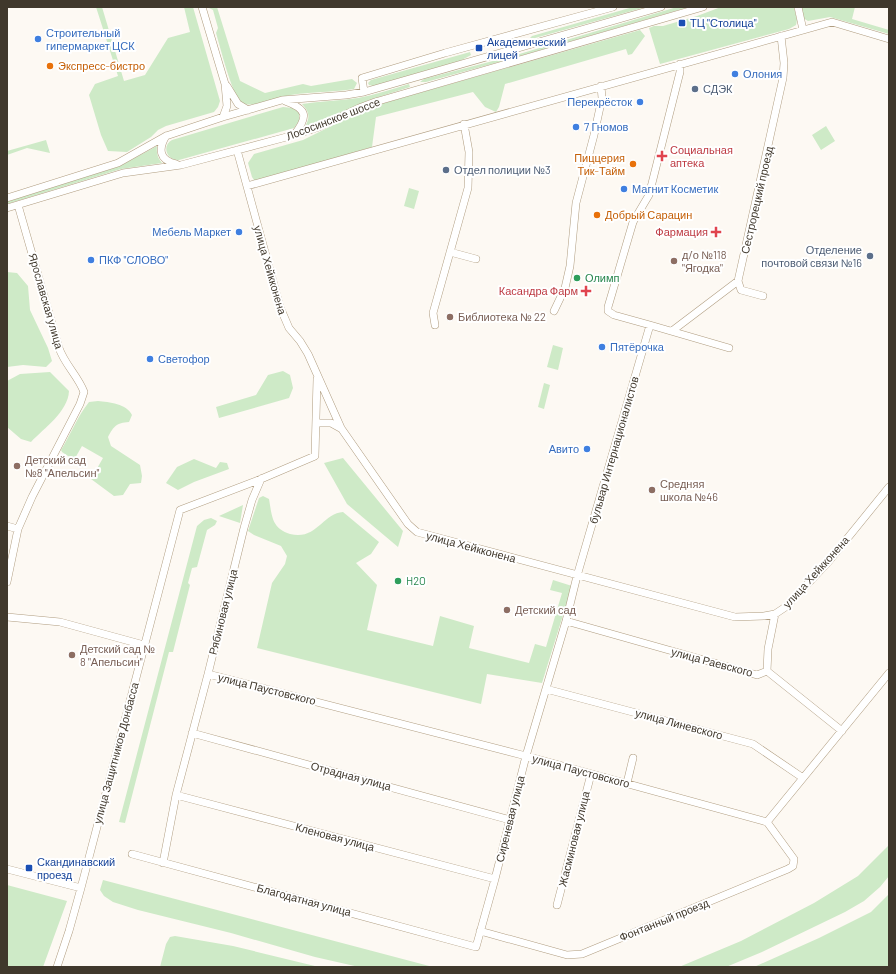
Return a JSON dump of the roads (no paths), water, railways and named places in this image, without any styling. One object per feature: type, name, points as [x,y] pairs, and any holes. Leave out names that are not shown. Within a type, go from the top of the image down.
[{"type":"street","points":[[202,7],[225,84],[226,106],[223,117]]},
{"type":"street","points":[[364,92],[362,78],[445,53],[613,7]]},
{"type":"street","name":"Лососинское шоссе","points":[[7,198],[118,163],[166,136],[223,117],[282,100],[346,95],[364,92],[661,7]]},
{"type":"street","name":"Лососинское шоссе","points":[[7,208],[122,173],[181,165],[294,135],[319,127],[359,108],[703,7]]},
{"type":"street","points":[[798,7],[804,30]]},
{"type":"street","points":[[247,186],[832,22],[889,39]]},
{"type":"street","points":[[522,32],[527,46]]},
{"type":"street","name":"Сестрорецкий проезд","points":[[738,282],[783,78],[784,63],[781,36]]},
{"type":"street","points":[[680,64],[680,72],[649,195],[633,222],[608,309],[614,315],[729,348]]},
{"type":"street","points":[[414,77],[419,90]]},
{"type":"street","points":[[225,84],[238,104],[248,110]]},
{"type":"street","points":[[554,311],[565,288],[570,266],[576,202],[594,135],[602,98],[601,86]]},
{"type":"street","points":[[282,100],[297,106],[302,110],[304,116],[303,122],[294,135]]},
{"type":"street","points":[[436,325],[433,314],[468,188],[469,152],[464,124]]},
{"type":"street","points":[[166,136],[162,144],[162,155],[168,162],[181,165]]},
{"type":"street","name":"улица Хейкконена","points":[[237,150],[281,311],[289,328],[300,341],[308,354],[341,428],[408,524],[417,532],[735,617],[764,616],[775,614],[787,606],[829,561],[889,487]]},
{"type":"street","name":"Ярославская улица","points":[[18,205],[59,348],[63,358],[80,382],[84,392],[78,409],[32,497],[18,529]]},
{"type":"street","points":[[450,252],[476,259]]},
{"type":"street","points":[[672,331],[738,282],[741,290],[763,296]]},
{"type":"street","name":"бульвар Интернационалистов","points":[[577,576],[650,325]]},
{"type":"street","name":"улица Защитников Донбасса","points":[[56,967],[69,931],[81,888],[180,510],[261,479],[315,456],[317,376]]},
{"type":"street","points":[[316,423],[331,422],[341,428]]},
{"type":"street","name":"Рябиновая улица","points":[[163,862],[176,795],[244,528],[252,500],[261,479]]},
{"type":"street","points":[[7,526],[18,529],[7,582]]},
{"type":"street","name":"Сиреневая улица","points":[[476,947],[526,756],[566,621],[577,576]]},
{"type":"street","points":[[767,671],[768,649],[775,614]]},
{"type":"street","points":[[7,617],[60,622],[144,645]]},
{"type":"street","name":"улица Раевского","points":[[566,621],[757,675],[767,671],[842,731]]},
{"type":"street","name":"улица Паустовского","points":[[208,674],[526,756],[767,822]]},
{"type":"street","points":[[767,822],[888,676]]},
{"type":"street","name":"улица Линевского","points":[[546,689],[753,744],[803,778]]},
{"type":"street","name":"Отрадная улица","points":[[192,733],[510,820]]},
{"type":"street","points":[[627,784],[633,758]]},
{"type":"street","name":"Жасминовая улица","points":[[557,905],[591,774]]},
{"type":"street","name":"Кленовая улица","points":[[176,795],[495,879]]},
{"type":"street","name":"Фонтанный проезд","points":[[480,931],[567,955],[582,954],[793,866],[794,860],[767,822]]},
{"type":"street","name":"Благодатная улица","points":[[132,854],[476,947]]},
{"type":"street","points":[[7,869],[81,888]]},
{"type":"place","name":"ТЦ \"Столица\"","points":[[682,23]]},
{"type":"place","name":"Строительный гипермаркет ЦСК","points":[[38,39]]},
{"type":"place","name":"Академический лицей","points":[[479,48]]},
{"type":"place","name":"Экспресс-бистро","points":[[50,66]]},
{"type":"place","name":"Олония","points":[[735,74]]},
{"type":"place","name":"СДЭК","points":[[695,89]]},
{"type":"place","name":"Перекрёсток","points":[[640,102]]},
{"type":"place","name":"7 Гномов","points":[[576,127]]},
{"type":"place","name":"Социальная аптека","points":[[662,156]]},
{"type":"place","name":"Пиццерия Тик-Тайм","points":[[633,164]]},
{"type":"place","name":"Отдел полиции №3","points":[[446,170]]},
{"type":"place","name":"Магнит Косметик","points":[[624,189]]},
{"type":"place","name":"Добрый Сарацин","points":[[597,215]]},
{"type":"place","name":"Мебель Маркет","points":[[239,232]]},
{"type":"place","name":"Фармация","points":[[716,232]]},
{"type":"place","name":"Отделение почтовой связи №16","points":[[870,256]]},
{"type":"place","name":"ПКФ \"СЛОВО\"","points":[[91,260]]},
{"type":"place","name":"д/о №118 \"Ягодка\"","points":[[674,261]]},
{"type":"place","name":"Олимп","points":[[577,278]]},
{"type":"place","name":"Касандра Фарм","points":[[586,291]]},
{"type":"place","name":"Библиотека № 22","points":[[450,317]]},
{"type":"place","name":"Пятёрочка","points":[[602,347]]},
{"type":"place","name":"Светофор","points":[[150,359]]},
{"type":"place","name":"Авито","points":[[587,449]]},
{"type":"place","name":"Детский сад №8 \"Апельсин\"","points":[[17,466]]},
{"type":"place","name":"Средняя школа №46","points":[[652,490]]},
{"type":"place","name":"H2O","points":[[398,581]]},
{"type":"place","name":"Детский сад","points":[[507,610]]},
{"type":"place","name":"Детский сад № 8 \"Апельсин\"","points":[[72,655]]},
{"type":"place","name":"Скандинавский проезд","points":[[29,868]]}]
